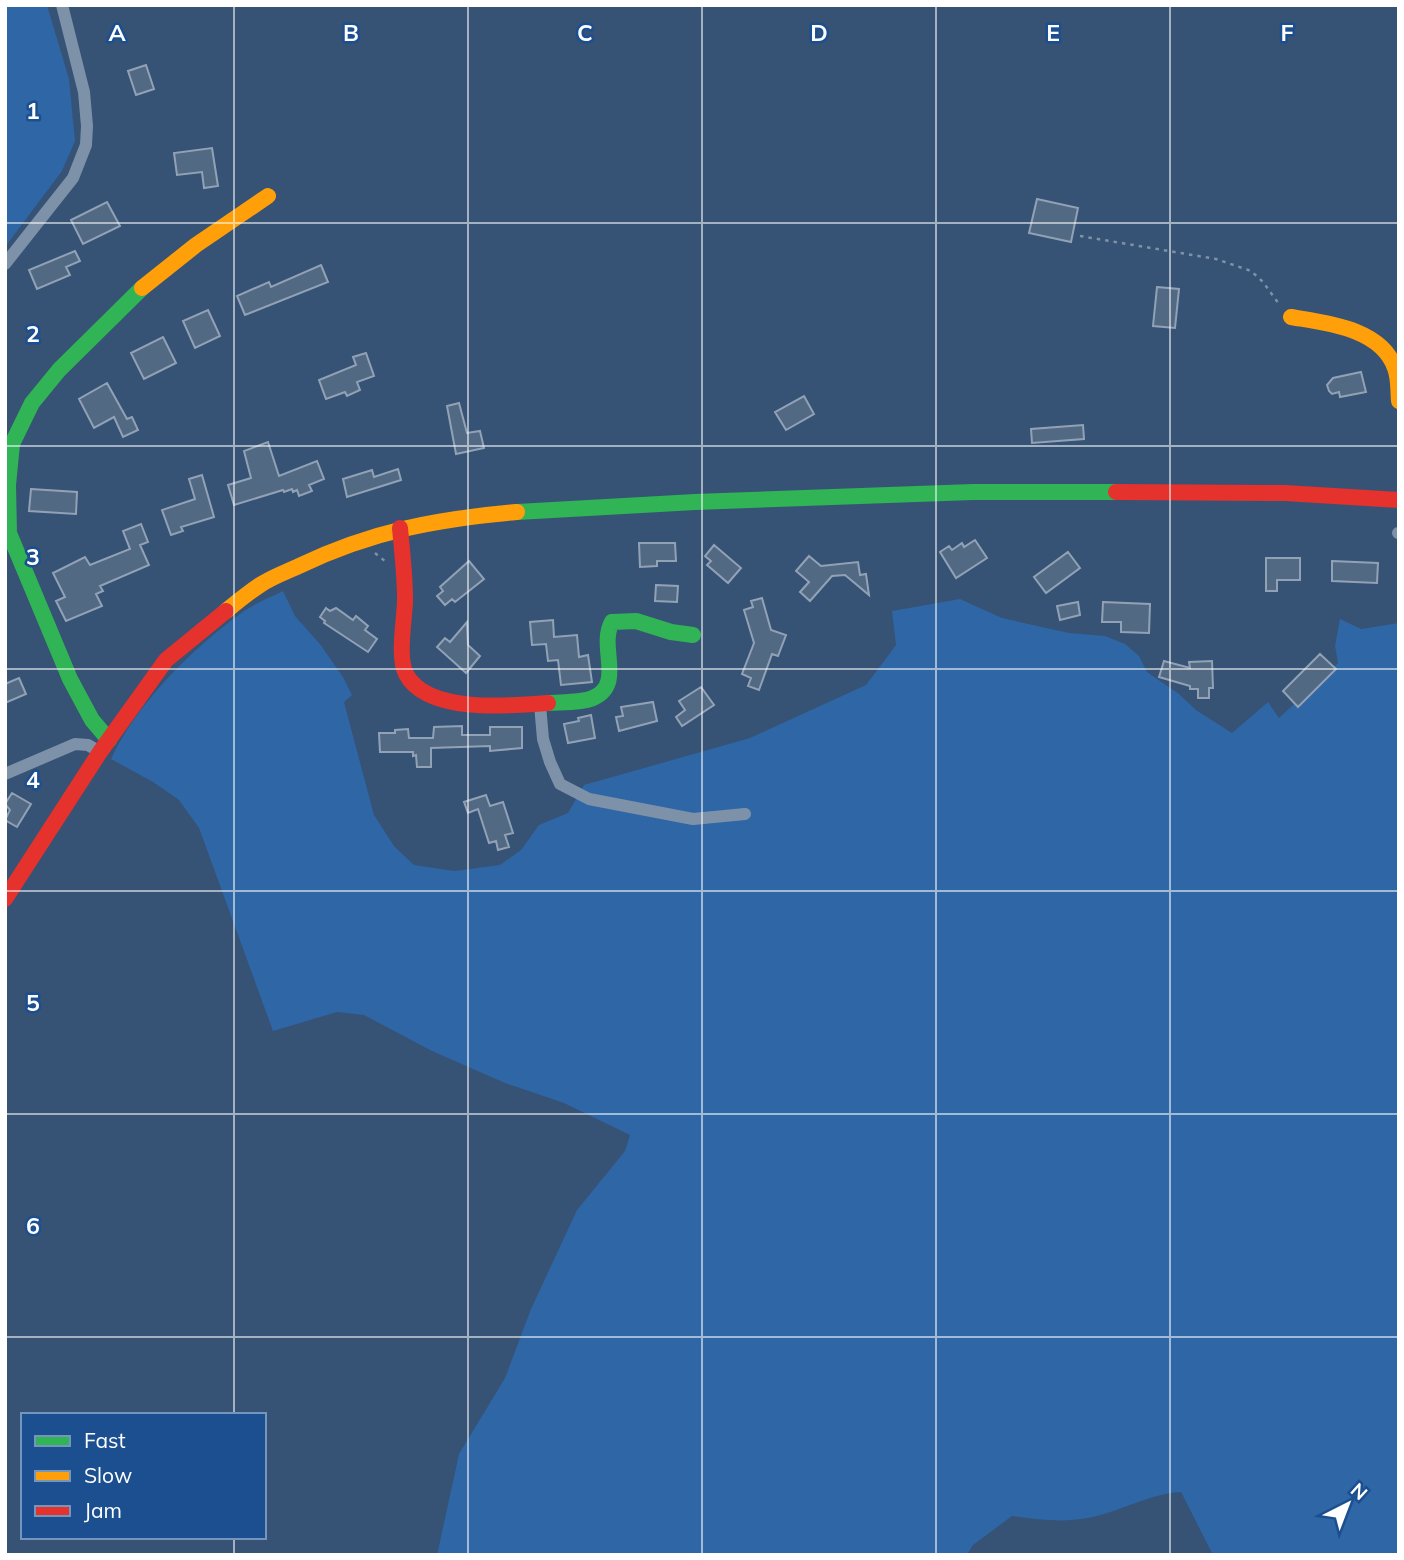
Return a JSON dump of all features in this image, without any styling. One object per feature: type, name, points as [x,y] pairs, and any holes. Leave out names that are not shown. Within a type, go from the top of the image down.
[{"type":"main road","points":[[104,746],[70,679],[9,533],[8,485],[12,444],[32,403],[52,378],[139,291],[195,245],[268,196]]},
{"type":"main road","points":[[1291,317],[1337,325],[1371,340],[1394,364],[1399,401]]},
{"type":"main road","points":[[5,899],[104,746],[166,660],[262,584],[346,545],[400,528],[471,516],[556,508],[960,493],[1285,493],[1399,500]]},
{"type":"main road","points":[[400,528],[405,612],[402,658],[405,674],[413,685],[423,692],[464,702],[508,707],[593,698],[603,692],[612,674],[606,635],[612,622],[636,621],[671,632],[693,635]]},
{"type":"street","points":[[5,264],[73,178],[86,145],[83,92],[62,5]]},
{"type":"street","points":[[540,705],[543,739],[560,785],[589,799],[693,819],[744,814]]},
{"type":"street","points":[[5,774],[75,744],[104,746]]},
{"type":"path","points":[[1080,236],[1216,259],[1251,271],[1291,317]]},
{"type":"shaded area","points":[[5,5],[47,5],[69,79],[75,141],[62,171],[5,247]]},
{"type":"shaded area","points":[[283,591],[295,616],[320,644],[352,695],[344,702],[374,815],[394,846],[414,865],[454,871],[500,865],[521,850],[539,825],[568,813],[584,785],[750,738],[866,685],[896,645],[892,611],[960,599],[1002,618],[1069,633],[1105,636],[1125,644],[1139,656],[1147,672],[1179,694],[1196,710],[1232,733],[1268,702],[1279,718],[1338,663],[1335,646],[1340,619],[1361,629],[1399,623],[1399,1555],[1213,1555],[1181,1492],[1158,1496],[1083,1519],[1052,1520],[1012,1516],[973,1545],[967,1555],[437,1555],[459,1454],[505,1378],[531,1309],[577,1210],[625,1151],[630,1135],[564,1103],[505,1083],[432,1051],[364,1015],[337,1012],[273,1031],[199,828],[179,800],[111,759],[150,698],[185,661],[245,610]]},
{"type":"building","points":[[146,65],[154,89],[136,95],[128,71]]},
{"type":"building","points":[[212,148],[218,186],[204,188],[202,172],[177,175],[174,153]]},
{"type":"building","points":[[1037,199],[1078,208],[1071,242],[1029,233]]},
{"type":"building","points":[[107,202],[120,226],[83,244],[71,220]]},
{"type":"building","points":[[75,251],[80,261],[66,267],[70,275],[37,289],[29,270]]},
{"type":"building","points":[[321,265],[328,282],[245,315],[237,296],[269,282],[271,287]]},
{"type":"building","points":[[1157,287],[1179,289],[1175,328],[1153,326]]},
{"type":"building","points":[[208,310],[220,336],[195,348],[183,321]]},
{"type":"building","points":[[163,337],[176,363],[144,379],[131,353]]},
{"type":"building","points":[[366,353],[374,376],[357,382],[360,390],[347,396],[345,392],[326,399],[319,380],[356,365],[353,357]]},
{"type":"building","points":[[1361,372],[1366,392],[1340,397],[1339,392],[1332,394],[1329,391],[1327,385],[1333,378]]},
{"type":"building","points":[[107,383],[127,419],[132,417],[138,430],[123,437],[114,417],[94,428],[79,399]]},
{"type":"building","points":[[804,396],[814,414],[786,430],[775,412]]},
{"type":"building","points":[[459,403],[467,433],[480,431],[484,448],[456,454],[447,406]]},
{"type":"building","points":[[1083,425],[1084,439],[1032,443],[1031,429]]},
{"type":"building","points":[[268,442],[279,476],[317,461],[324,479],[309,485],[312,491],[299,496],[297,490],[283,490],[234,505],[228,485],[251,478],[244,451]]},
{"type":"building","points":[[398,469],[401,480],[347,497],[343,479],[372,470],[374,477]]},
{"type":"building","points":[[202,475],[214,517],[181,527],[183,531],[171,535],[162,510],[195,499],[189,479]]},
{"type":"building","points":[[31,489],[77,492],[76,514],[29,511]]},
{"type":"building","points":[[141,524],[148,542],[140,545],[149,565],[100,586],[103,591],[96,594],[102,606],[66,621],[56,601],[65,597],[53,573],[85,557],[90,565],[130,549],[123,531]]},
{"type":"building","points":[[975,540],[987,558],[956,578],[940,552],[949,546],[952,550],[962,543],[964,547]]},
{"type":"building","points":[[639,543],[675,543],[676,561],[657,561],[657,566],[640,567]]},
{"type":"building","points":[[714,545],[741,568],[728,583],[707,565],[711,561],[705,556]]},
{"type":"building","points":[[1068,552],[1080,568],[1046,593],[1034,577]]},
{"type":"building","points":[[809,556],[821,566],[858,562],[860,575],[866,574],[869,595],[845,575],[832,576],[810,601],[800,592],[809,582],[796,571]]},
{"type":"building","points":[[1266,558],[1300,558],[1300,580],[1277,580],[1277,591],[1266,591]]},
{"type":"building","points":[[469,561],[484,579],[455,602],[452,599],[445,605],[437,596],[443,591],[440,587]]},
{"type":"building","points":[[1332,561],[1378,563],[1377,583],[1332,581]]},
{"type":"building","points":[[656,585],[678,586],[677,602],[655,601]]},
{"type":"building","points":[[762,598],[771,630],[786,635],[778,656],[772,654],[759,690],[748,686],[751,678],[742,674],[754,643],[744,610],[753,607],[751,601]]},
{"type":"building","points":[[1078,602],[1080,615],[1060,620],[1057,606]]},
{"type":"building","points":[[1103,602],[1150,604],[1149,633],[1121,632],[1121,622],[1102,622]]},
{"type":"building","points":[[326,608],[330,611],[336,608],[353,620],[356,616],[368,626],[365,630],[377,639],[368,652],[324,623],[320,617]]},
{"type":"building","points":[[553,620],[554,637],[577,635],[579,657],[588,655],[592,682],[561,685],[558,660],[548,661],[546,644],[532,645],[530,622]]},
{"type":"building","points":[[467,622],[468,645],[480,656],[466,673],[437,647],[445,638],[450,642]]},
{"type":"building","points":[[1320,654],[1336,669],[1298,707],[1283,691]]},
{"type":"building","points":[[1164,661],[1190,668],[1189,662],[1212,661],[1213,688],[1209,688],[1209,698],[1198,698],[1198,689],[1190,689],[1190,686],[1159,677]]},
{"type":"building","points":[[19,678],[26,694],[5,703],[5,684]]},
{"type":"building","points":[[701,687],[714,705],[682,726],[676,717],[685,710],[679,701]]},
{"type":"building","points":[[653,702],[657,721],[619,731],[616,717],[623,716],[621,707]]},
{"type":"building","points":[[591,715],[595,738],[568,743],[564,724]]},
{"type":"building","points":[[462,726],[462,735],[490,735],[490,727],[522,727],[522,748],[490,751],[490,746],[431,748],[431,767],[417,767],[416,755],[413,756],[413,752],[380,752],[379,733],[395,733],[395,730],[408,729],[409,738],[433,738],[434,727]]},
{"type":"building","points":[[12,793],[31,804],[17,827],[5,820],[10,810],[5,804]]},
{"type":"building","points":[[486,795],[490,806],[503,802],[513,833],[505,835],[509,847],[498,850],[496,841],[489,843],[478,809],[468,813],[464,802]]},
{"type":"traffic: fast","points":[[109,740],[92,720],[70,679],[9,533],[8,485],[12,444],[32,403],[59,370],[142,288]]},
{"type":"traffic: fast","points":[[517,512],[695,502],[973,492],[1116,492]]},
{"type":"traffic: fast","points":[[548,703],[583,701],[602,692],[608,684],[608,632],[612,622],[636,621],[671,632],[693,635]]},
{"type":"traffic: slow","points":[[142,288],[196,245],[268,196]]},
{"type":"traffic: slow","points":[[1291,317],[1336,325],[1378,344],[1395,368],[1399,401]]},
{"type":"traffic: slow","points":[[226,611],[269,580],[326,554],[379,535],[459,518],[517,512]]},
{"type":"traffic: jam","points":[[1116,492],[1285,493],[1399,500]]},
{"type":"traffic: jam","points":[[400,528],[405,590],[402,658],[406,674],[417,687],[450,702],[492,706],[548,703]]},
{"type":"traffic: jam","points":[[5,899],[100,752],[166,660],[226,611]]}]
